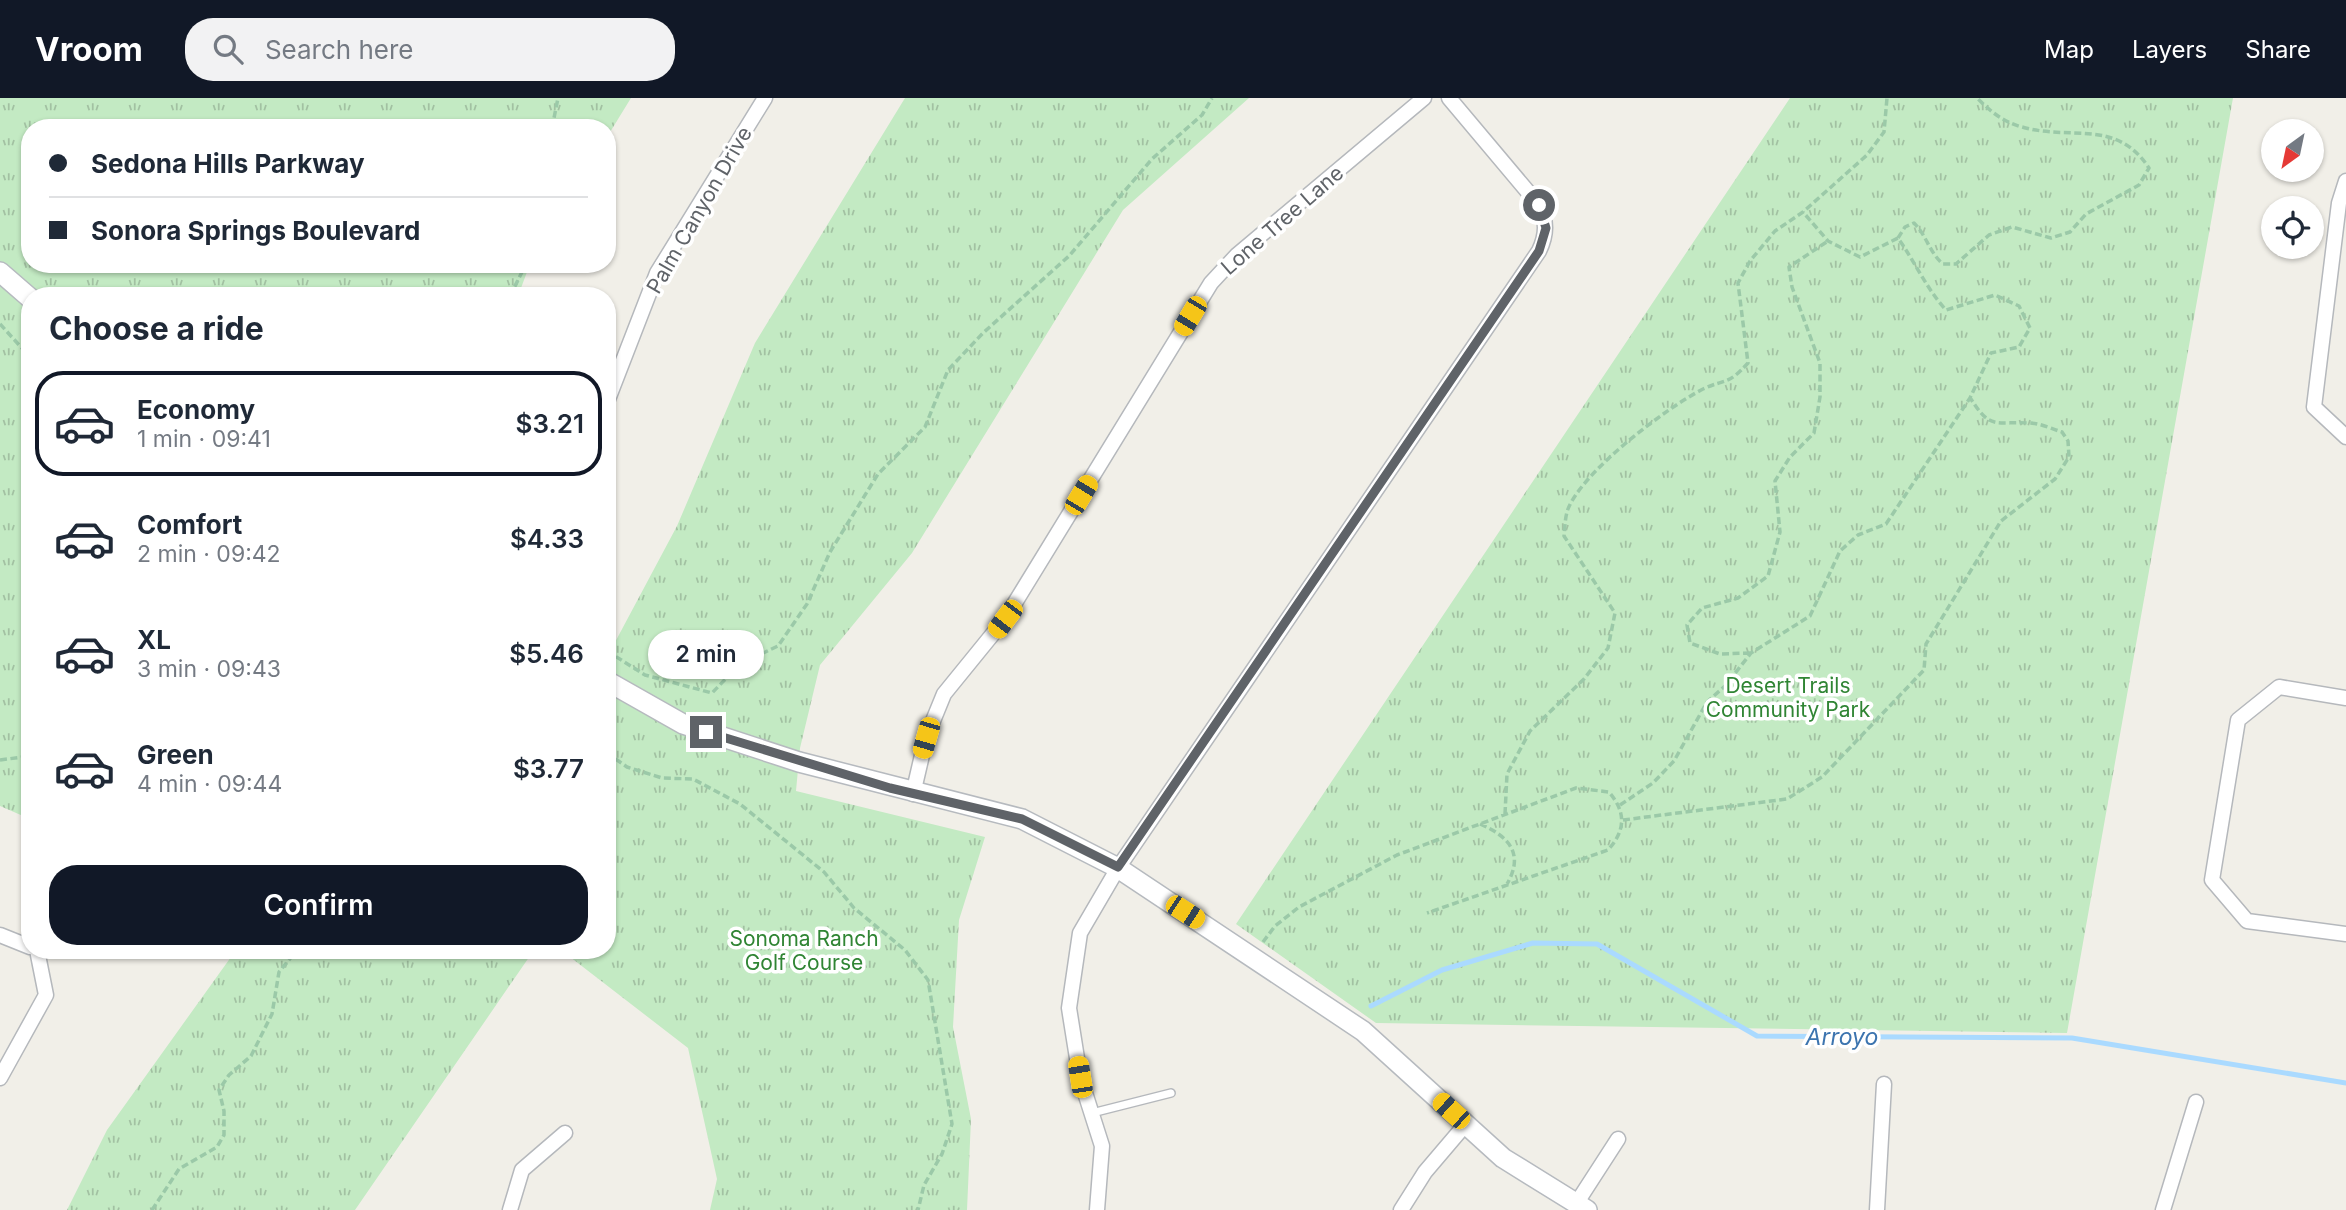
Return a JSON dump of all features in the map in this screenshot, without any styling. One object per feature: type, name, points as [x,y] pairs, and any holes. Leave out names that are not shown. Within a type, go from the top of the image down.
[{"type":"street","name":"Palm Canyon Drive","points":[[616,379],[657,273],[765,98]]},
{"type":"street","name":"Lone Tree Lane","points":[[913,794],[926,738],[944,694],[1013,608],[1211,283],[1237,255],[1424,98]]},
{"type":"street","points":[[1097,1210],[1102,1146],[1080,1077],[1069,1008],[1080,933],[1118,867],[1543,243],[1546,221],[1539,205],[1450,98]]},
{"type":"street","points":[[2346,181],[2339,203],[2314,407],[2346,437]]},
{"type":"street","points":[[0,272],[21,290]]},
{"type":"street","points":[[616,686],[683,724],[799,762],[913,794],[1022,819],[1118,867],[1363,1031],[1503,1158],[1581,1207],[1618,1139]]},
{"type":"street","points":[[2346,698],[2279,687],[2238,720],[2212,880],[2247,920],[2346,934]]},
{"type":"street","points":[[0,934],[21,943]]},
{"type":"street","points":[[0,1078],[46,995],[39,959]]},
{"type":"street","points":[[1877,1210],[1884,1084]]},
{"type":"street","points":[[2163,1210],[2196,1102]]},
{"type":"street","points":[[1401,1210],[1425,1172],[1465,1125]]},
{"type":"street","points":[[510,1210],[522,1170],[565,1133]]},
{"type":"lane","points":[[1092,1113],[1171,1093]]},
{"type":"path","points":[[554,119],[558,98]]},
{"type":"path","points":[[616,657],[645,675],[712,693],[740,664],[778,646],[807,604],[830,552],[878,474],[925,427],[947,370],[983,333],[1069,256],[1153,159],[1202,115],[1212,98]]},
{"type":"path","points":[[1506,814],[1507,774],[1530,731],[1584,679],[1608,648],[1615,614],[1564,536],[1568,509],[1592,472],[1663,416],[1704,389],[1731,381],[1748,363],[1738,283],[1750,261],[1775,231],[1802,212],[1867,155],[1884,132],[1887,98]]},
{"type":"path","points":[[1802,212],[1828,242],[1860,257],[1898,238],[1905,227],[1914,223],[1926,236],[1932,255],[1942,264],[1956,264],[1989,235],[2012,227],[2033,230],[2051,238],[2070,232],[2086,214],[2139,186],[2149,168],[2138,150],[2115,137],[2022,128],[1994,115],[1977,98]]},
{"type":"path","points":[[1620,805],[1653,783],[1674,761],[1707,702],[1725,686],[1751,653],[1810,616],[1840,551],[1858,535],[1886,524],[1970,398],[1990,353],[2019,347],[2030,328],[2019,306],[1995,296],[1946,310],[1928,290],[1918,267],[1898,238]]},
{"type":"path","points":[[1751,653],[1720,654],[1690,643],[1687,625],[1702,608],[1738,598],[1768,576],[1780,532],[1775,481],[1790,457],[1814,433],[1820,397],[1820,363],[1791,287],[1789,267],[1828,242]]},
{"type":"path","points":[[0,324],[21,347]]},
{"type":"path","points":[[1623,820],[1787,799],[1822,777],[1924,670],[1926,644],[2001,521],[2054,479],[2068,457],[2068,442],[2062,432],[2031,423],[1995,424],[1982,416],[1970,398]]},
{"type":"path","points":[[0,760],[21,757]]},
{"type":"path","points":[[616,759],[628,767],[662,778],[693,779],[740,804],[824,872],[854,908],[905,950],[928,980],[952,1124],[942,1154],[924,1185],[918,1210]]},
{"type":"path","points":[[1252,957],[1275,926],[1299,907],[1397,855],[1576,788],[1609,792],[1620,805],[1623,820],[1620,837],[1608,850],[1427,913]]},
{"type":"path","points":[[1480,824],[1500,832],[1510,844],[1514,858],[1513,874],[1506,886]]},
{"type":"path","points":[[152,1210],[179,1169],[217,1147],[224,1135],[224,1111],[219,1090],[229,1075],[251,1056],[272,1014],[279,972],[290,959]]},
{"type":"green space","points":[[0,98],[631,98],[616,122],[616,119],[21,119],[21,273],[527,273],[521,287],[21,287],[21,815],[0,806]]},
{"type":"green space","name":"Sonoma Ranch Golf Course","points":[[905,98],[1249,98],[1123,210],[912,553],[820,665],[800,748],[796,791],[985,837],[959,920],[953,1027],[971,1119],[967,1210],[710,1210],[717,1179],[688,1048],[573,959],[616,959],[616,640],[677,526],[755,343]]},
{"type":"green space","name":"Desert Trails Community Park","points":[[1790,98],[2233,98],[2067,1033],[1376,1023],[1236,924]]},
{"type":"green space","points":[[230,959],[528,959],[355,1210],[67,1210],[107,1130]]},
{"type":"waterway","name":"Arroyo","points":[[1371,1006],[1442,970],[1533,943],[1597,944],[1757,1036],[2072,1038],[2346,1083]]},
{"type":"route","points":[[706,732],[890,788],[1022,819],[1118,867],[1539,251],[1546,236],[1546,221],[1539,205]]}]
